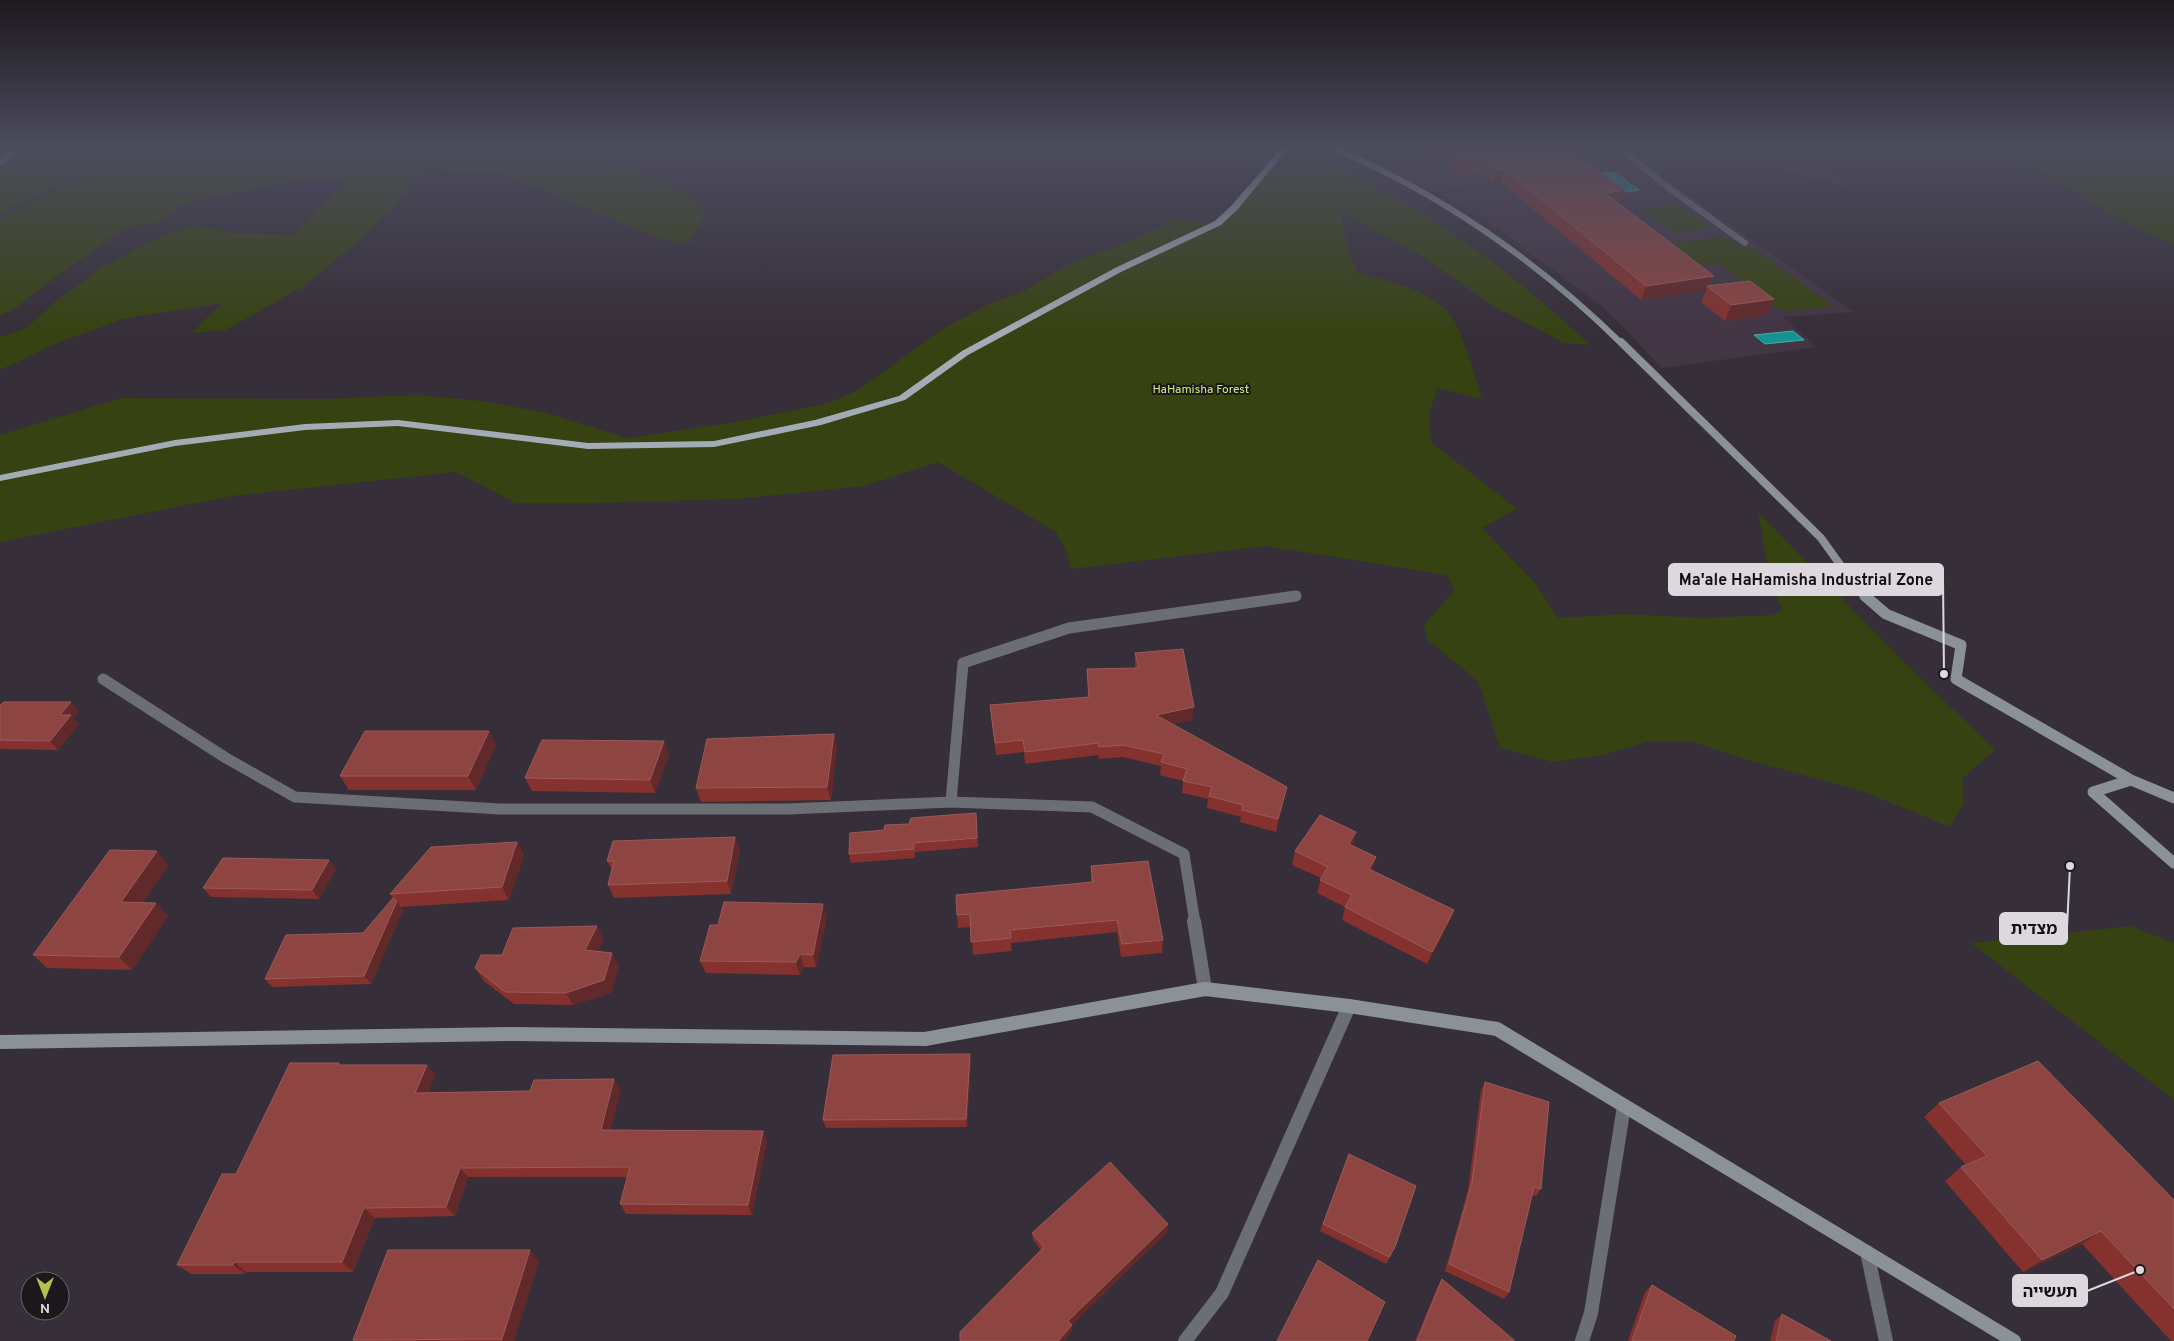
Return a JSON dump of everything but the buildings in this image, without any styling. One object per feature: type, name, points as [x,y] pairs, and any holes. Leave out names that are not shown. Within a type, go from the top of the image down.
[{"type":"main road","points":[[0,478],[174,443],[305,427],[398,423],[588,446],[714,444],[818,423],[902,398],[965,352],[1118,270],[1218,223],[1233,209]]},
{"type":"street","points":[[1447,209],[1489,234],[1581,305],[1821,538],[1859,591],[1886,614],[1961,644],[1956,679],[2131,780],[2174,798]]},
{"type":"street","points":[[1697,209],[1745,243]]},
{"type":"street","points":[[952,802],[963,663],[1069,628],[1296,596]]},
{"type":"street","points":[[103,679],[226,758],[295,797],[500,809],[788,809],[952,802],[1092,807],[1184,854],[1204,989]]},
{"type":"street","points":[[2131,780],[2093,792],[2174,863]]},
{"type":"street","points":[[0,1042],[513,1034],[925,1039],[1204,989],[1349,1006],[1498,1029],[2014,1341]]},
{"type":"street","points":[[1185,1341],[1222,1293],[1349,1006]]},
{"type":"street","points":[[1582,1341],[1591,1313],[1624,1106]]},
{"type":"street","points":[[1867,1252],[1886,1341]]},
{"type":"shaded area","points":[[1464,209],[1708,209],[1854,312],[1783,317],[1817,347],[1662,368],[1604,308],[1502,232]]},
{"type":"green space","points":[[0,209],[11,209],[0,214]]},
{"type":"green space","points":[[19,209],[176,209],[159,223],[136,225],[117,234],[54,278],[17,307],[0,316],[0,219]]},
{"type":"green space","points":[[319,209],[391,209],[362,238],[304,286],[226,330],[191,333],[223,303],[123,319],[55,344],[0,370],[0,337],[26,328],[55,302],[101,268],[144,244],[193,225],[234,233],[293,235]]},
{"type":"green space","points":[[587,209],[702,209],[703,218],[689,244],[656,237]]},
{"type":"green space","name":"HaHamisha Forest","points":[[1230,209],[1415,209],[1507,273],[1590,345],[1564,343],[1495,307],[1420,255],[1340,211],[1349,253],[1358,273],[1398,284],[1425,295],[1448,311],[1455,322],[1467,350],[1482,399],[1438,388],[1429,413],[1431,442],[1517,509],[1482,528],[1536,584],[1558,618],[1623,614],[1703,618],[1773,615],[1782,610],[1769,575],[1758,512],[1902,660],[1995,750],[1962,779],[1964,803],[1950,827],[1862,791],[1741,758],[1689,741],[1650,741],[1603,755],[1552,762],[1500,748],[1478,681],[1428,640],[1424,625],[1454,591],[1447,575],[1266,546],[1071,569],[1065,548],[1056,532],[938,462],[864,486],[738,499],[595,503],[516,503],[455,472],[232,496],[0,542],[0,435],[121,398],[323,399],[416,395],[482,401],[543,412],[628,438],[736,422],[828,403],[857,391],[944,328],[987,305],[1024,291],[1065,266],[1139,237],[1177,218],[1216,225]]},
{"type":"green space","points":[[1640,209],[1683,209],[1711,227],[1674,233]]},
{"type":"green space","points":[[2102,209],[2174,209],[2174,245]]},
{"type":"green space","points":[[1727,237],[1742,248],[1752,247],[1833,306],[1783,312],[1720,264],[1702,267],[1673,243]]},
{"type":"green space","points":[[2131,926],[2174,943],[2174,1100],[1971,943]]},
{"type":"water","points":[[1793,331],[1804,340],[1765,344],[1754,335]]},
{"type":"place","name":"Ma'ale HaHamisha Industrial Zone","points":[[1944,674]]},
{"type":"place","name":"מצדית","points":[[2070,866]]},
{"type":"place","name":"תעשייה","points":[[2140,1270]]}]
